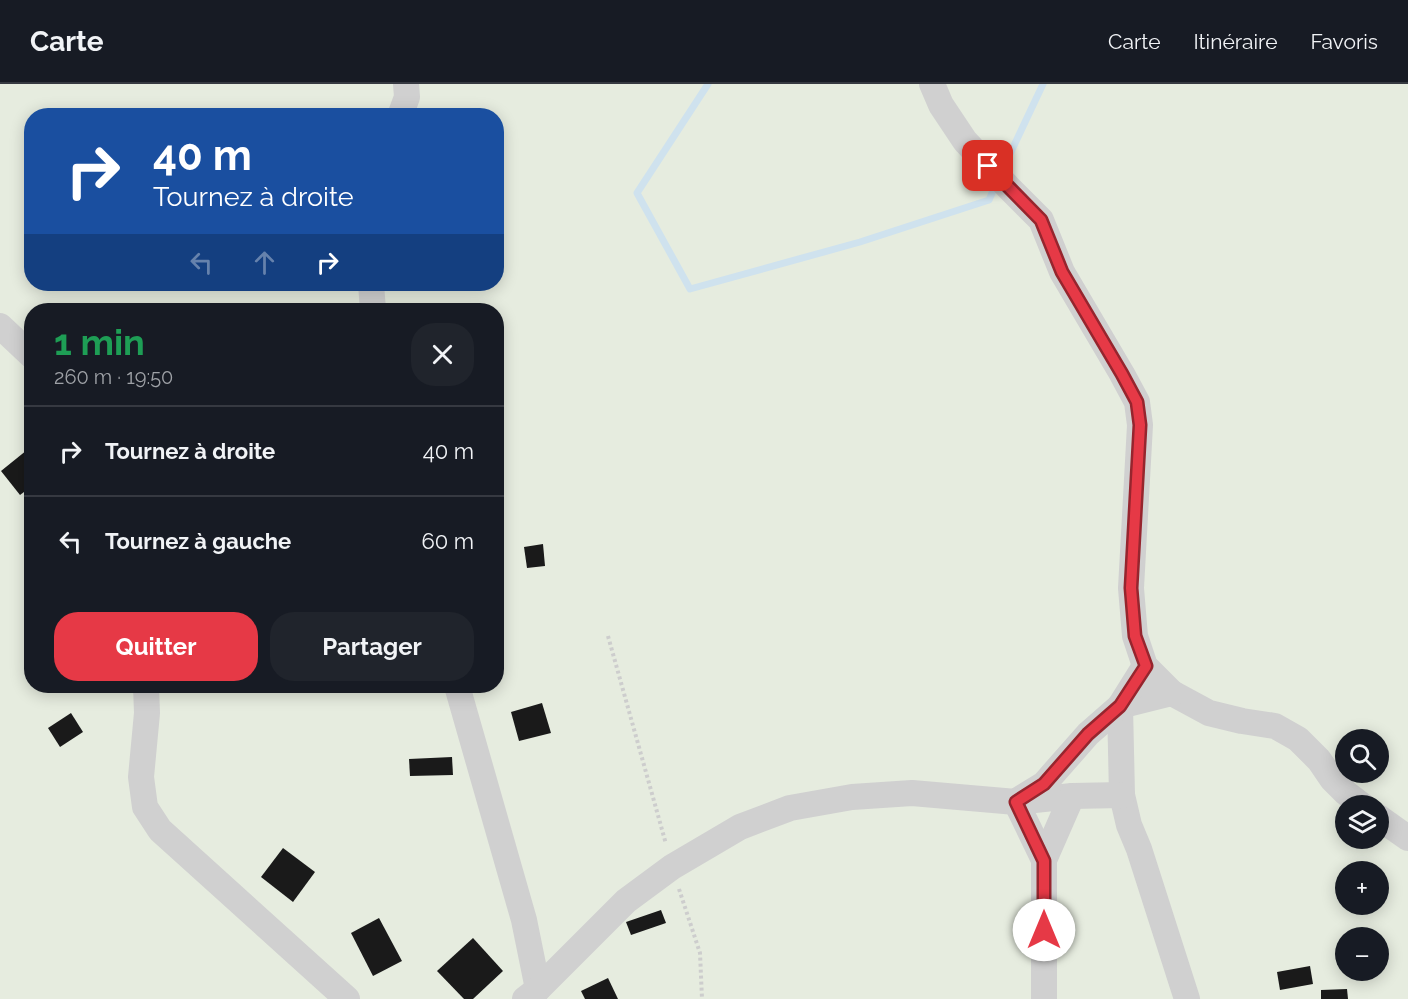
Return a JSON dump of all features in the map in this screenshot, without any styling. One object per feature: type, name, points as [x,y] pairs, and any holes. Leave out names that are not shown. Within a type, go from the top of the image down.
[{"type":"street","points":[[403,108],[407,97],[406,84]]},
{"type":"street","points":[[932,84],[941,105],[965,141],[1041,220],[1062,272],[1137,402],[1140,425],[1131,588],[1135,636],[1146,666],[1172,693],[1209,713],[1275,726],[1298,739],[1349,795]]},
{"type":"street","points":[[0,326],[24,348]]},
{"type":"street","points":[[1016,802],[1044,784],[1088,734],[1120,706],[1146,666]]},
{"type":"street","points":[[146,693],[147,713],[141,777],[145,807],[160,830],[347,999]]},
{"type":"street","points":[[459,693],[524,920],[531,994]]},
{"type":"street","points":[[1120,706],[1172,693]]},
{"type":"street","points":[[1120,706],[1122,795],[1129,825],[1139,849],[1187,999]]},
{"type":"street","points":[[531,994],[626,901],[672,867],[740,827],[790,808],[852,797],[912,794],[1016,802],[1072,796],[1122,795]]},
{"type":"street","points":[[1044,999],[1044,861],[1072,796]]},
{"type":"street","points":[[1016,802],[1044,861]]},
{"type":"street","points":[[1389,825],[1408,838]]},
{"type":"path","points":[[608,636],[672,867],[700,953],[702,999]]},
{"type":"shaded area","points":[[0,84],[1408,84],[1408,999],[0,999]]},
{"type":"building","points":[[24,452],[24,492],[20,495],[1,471]]},
{"type":"building","points":[[543,544],[545,566],[527,568],[524,547]]},
{"type":"building","points":[[542,703],[551,733],[519,741],[511,712]]},
{"type":"building","points":[[71,713],[83,732],[60,747],[48,728]]},
{"type":"building","points":[[452,757],[453,775],[410,776],[409,759]]},
{"type":"building","points":[[283,848],[315,872],[293,902],[261,877]]},
{"type":"building","points":[[661,910],[666,923],[631,935],[626,922]]},
{"type":"building","points":[[379,918],[402,961],[373,976],[351,933]]},
{"type":"building","points":[[473,938],[503,971],[473,999],[464,999],[437,971]]},
{"type":"building","points":[[1310,966],[1313,984],[1280,990],[1277,972]]},
{"type":"building","points":[[608,978],[618,999],[585,999],[581,991]]},
{"type":"building","points":[[1347,989],[1348,999],[1321,999],[1321,990]]},
{"type":"waterway","points":[[708,84],[637,193],[690,289],[860,242],[989,200],[997,182]]},
{"type":"waterway","points":[[1002,171],[1043,84]]},
{"type":"route","points":[[988,166],[1041,220],[1062,272],[1137,402],[1140,425],[1131,588],[1135,636],[1146,666],[1120,706],[1088,734],[1044,784],[1016,802],[1044,861],[1044,930]]}]
